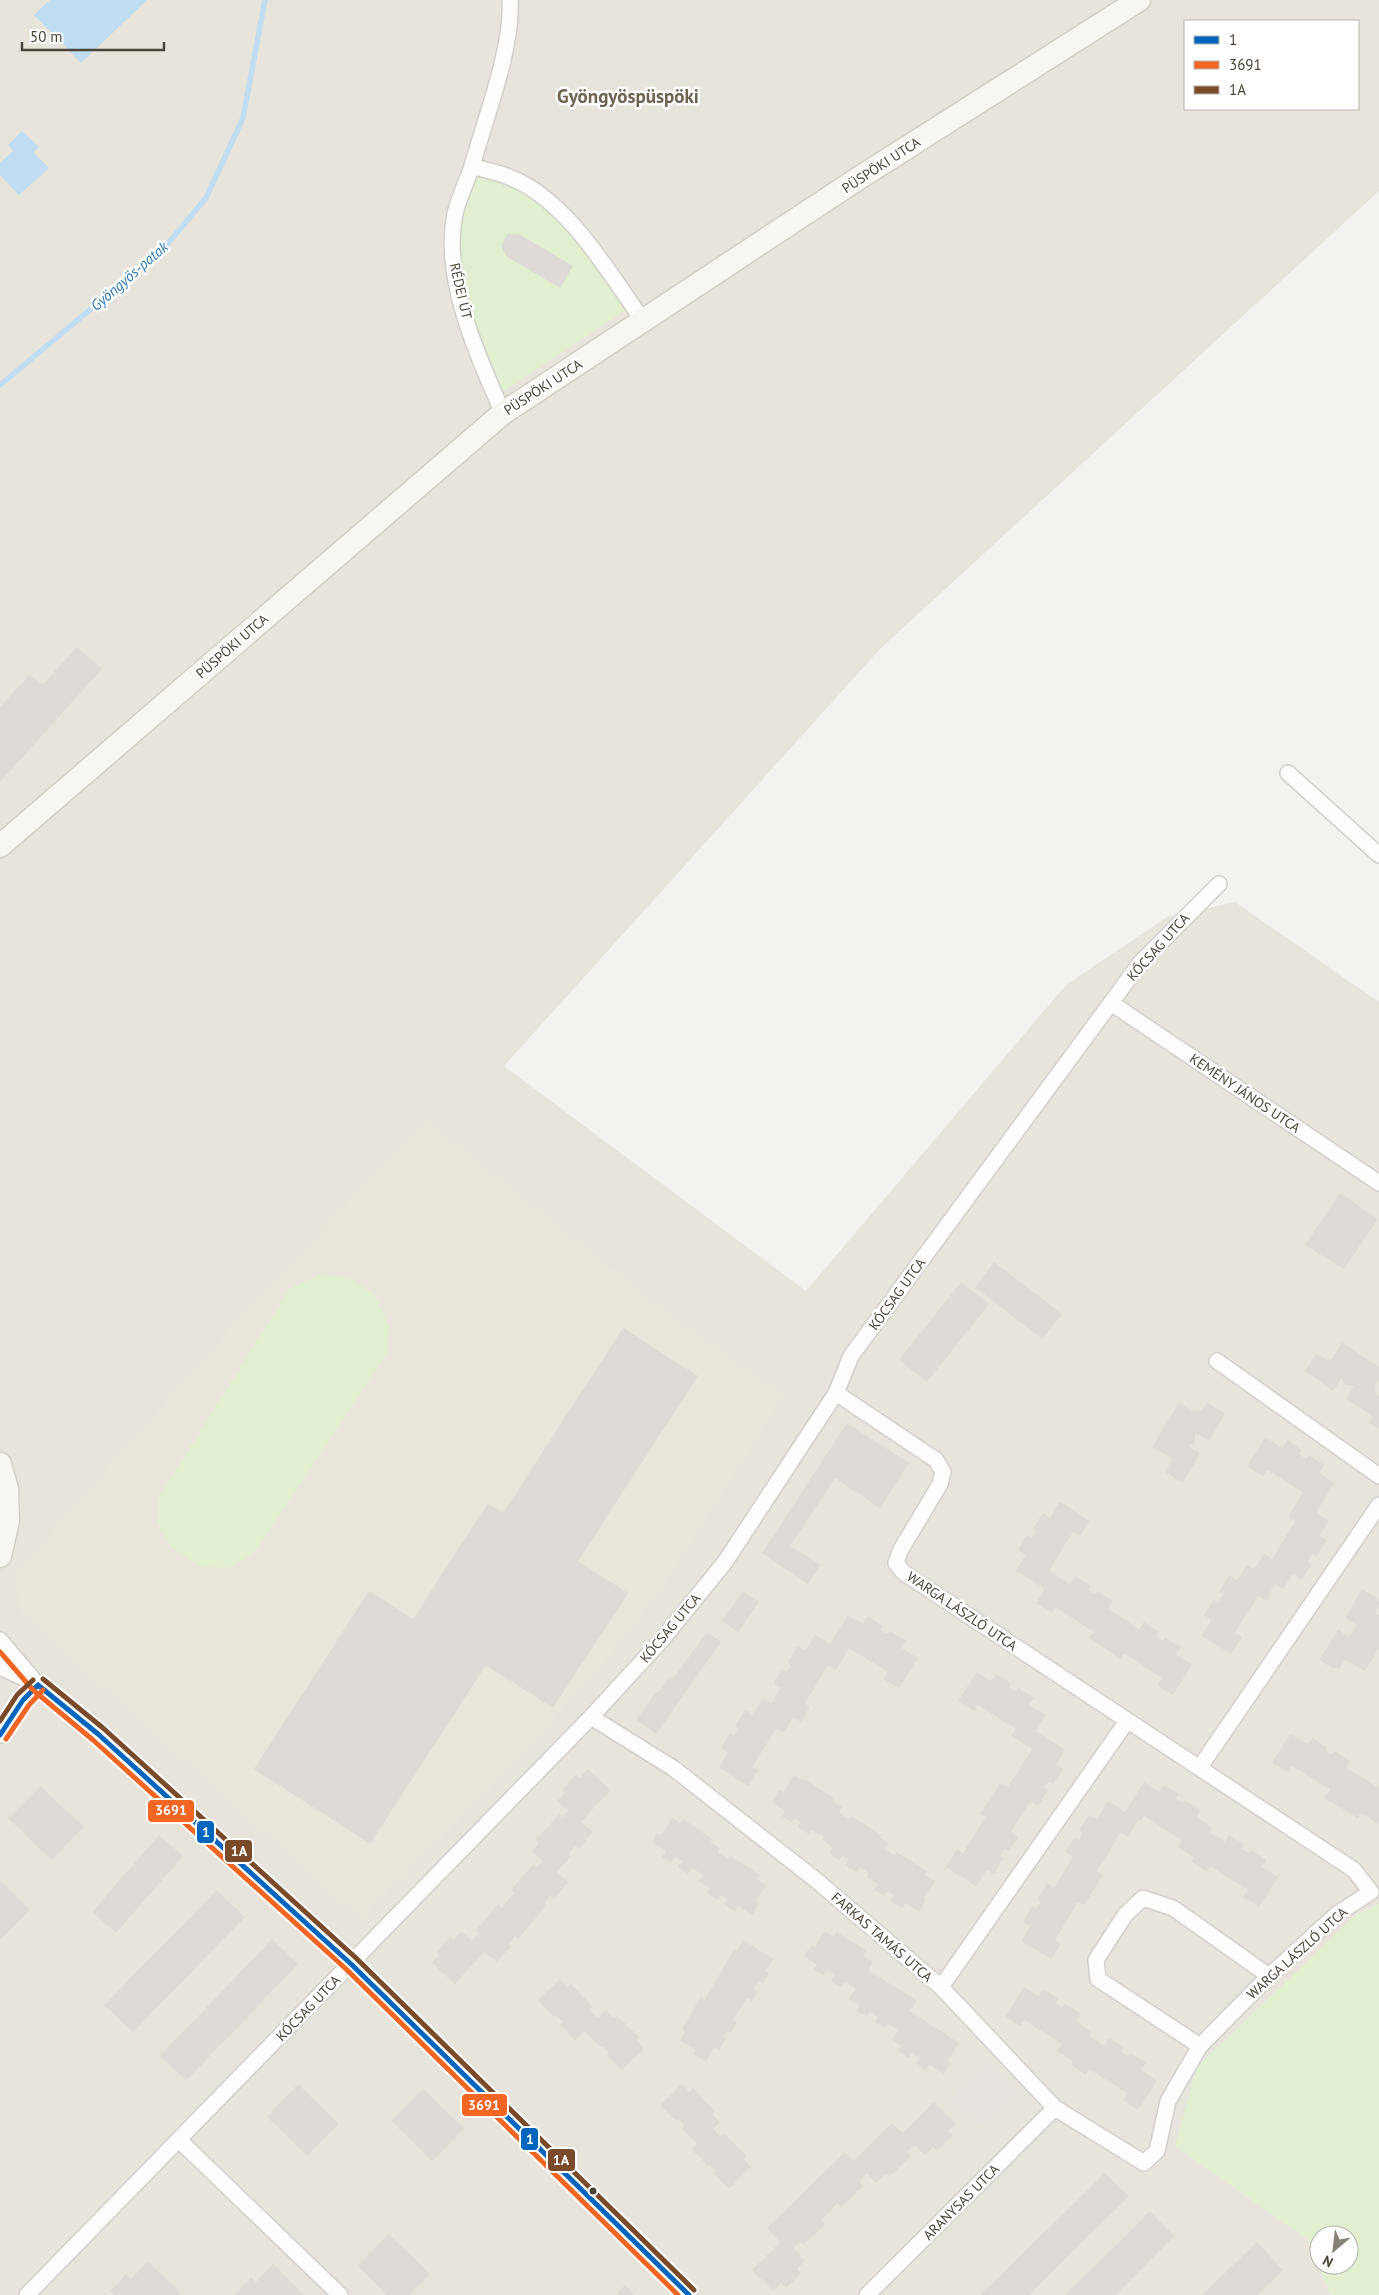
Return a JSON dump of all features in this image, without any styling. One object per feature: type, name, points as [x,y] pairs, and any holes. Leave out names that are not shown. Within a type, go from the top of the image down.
[{"type":"street","name":"RÉDEI ÚT","points":[[503,413],[484,371],[466,316],[453,266],[456,211],[472,166],[504,53],[511,17],[510,0]]},
{"type":"street","name":"PÜSPÖKI UTCA","points":[[0,846],[503,413],[644,322],[859,178],[1139,0]]},
{"type":"street","points":[[472,166],[510,177],[531,188],[555,207],[586,241],[644,322]]},
{"type":"street","points":[[1288,773],[1379,855]]},
{"type":"street","name":"KÓCSAG UTCA","points":[[27,2295],[591,1717],[660,1642],[725,1562],[836,1393],[851,1356],[1154,947],[1218,884]]},
{"type":"street","name":"KEMÉNY JÁNOS UTCA","points":[[1111,1003],[1379,1183]]},
{"type":"street","points":[[1217,1360],[1379,1476]]},
{"type":"street","name":"WARGA LÁSZLÓ UTCA","points":[[836,1393],[936,1460],[942,1472],[940,1484],[900,1551],[896,1563],[904,1574],[1354,1870],[1371,1892],[1337,1914],[1269,1976],[1200,2046],[1168,2101],[1157,2151]]},
{"type":"street","points":[[0,1464],[7,1489],[8,1521],[0,1556]]},
{"type":"street","points":[[0,1512],[7,1489]]},
{"type":"street","points":[[1200,1767],[1379,1506]]},
{"type":"street","points":[[0,1640],[38,1685],[98,1734],[351,1964],[689,2295]]},
{"type":"street","points":[[0,1667],[38,1685]]},
{"type":"street","points":[[0,1735],[23,1700],[38,1685]]},
{"type":"street","name":"FARKAS TAMÁS UTCA","points":[[591,1717],[673,1768],[816,1880],[940,1987],[1055,2108],[1144,2163],[1157,2151]]},
{"type":"street","points":[[940,1987],[1127,1721]]},
{"type":"street","points":[[1200,2046],[1098,1979],[1096,1960],[1125,1915],[1143,1898],[1173,1908],[1269,1976]]},
{"type":"street","name":"ARANYSAS UTCA","points":[[867,2295],[1055,2108]]},
{"type":"street","points":[[179,2140],[340,2295]]},
{"type":"shaded area","points":[[0,0],[1379,0],[1379,191],[880,649],[504,1066],[806,1291],[1066,985],[1167,917],[1235,902],[1379,1002],[1379,1904],[1353,1917],[1175,2146],[1307,2239],[1309,2244],[1309,2275],[1322,2275],[1331,2295],[0,2295]]},
{"type":"shaded area","points":[[428,1122],[682,1324],[784,1395],[666,1582],[623,1640],[499,1780],[361,1919],[21,1613],[14,1575],[273,1280]]},
{"type":"shaded area","points":[[985,2061],[1017,2091],[982,2127],[950,2097]]},
{"type":"green space","points":[[474,170],[507,180],[553,210],[629,308],[499,394],[456,265],[459,212]]},
{"type":"green space","points":[[322,1274],[350,1278],[375,1295],[389,1327],[387,1353],[255,1552],[229,1568],[199,1566],[172,1548],[158,1524],[159,1497],[290,1288]]},
{"type":"green space","points":[[1379,1904],[1379,2295],[1331,2295],[1322,2275],[1359,2275],[1359,2225],[1309,2225],[1309,2244],[1307,2239],[1175,2146],[1197,2067],[1353,1917]]},
{"type":"water","points":[[50,0],[147,0],[81,63],[34,15]]},
{"type":"water","points":[[22,131],[39,147],[34,153],[49,168],[19,195],[0,175],[0,163],[13,151],[8,145]]},
{"type":"building","points":[[508,234],[519,234],[573,266],[560,288],[506,256],[501,245]]},
{"type":"building","points":[[77,647],[102,669],[0,782],[0,707],[30,674],[42,685]]},
{"type":"building","points":[[1340,1193],[1378,1219],[1344,1269],[1305,1245]]},
{"type":"building","points":[[994,1262],[1062,1314],[1042,1339],[975,1287]]},
{"type":"building","points":[[961,1282],[989,1304],[927,1382],[899,1360]]},
{"type":"building","points":[[623,1328],[698,1376],[578,1561],[628,1593],[553,1708],[486,1665],[370,1844],[254,1769],[369,1591],[413,1619],[488,1503],[503,1513]]},
{"type":"building","points":[[1342,1342],[1379,1367],[1379,1380],[1375,1385],[1376,1394],[1379,1396],[1379,1429],[1369,1423],[1373,1417],[1346,1399],[1354,1386],[1344,1385],[1342,1378],[1333,1391],[1305,1371],[1316,1354],[1327,1360],[1332,1359]]},
{"type":"building","points":[[1179,1402],[1193,1412],[1202,1411],[1207,1402],[1225,1413],[1209,1441],[1195,1433],[1195,1443],[1188,1446],[1200,1453],[1183,1483],[1165,1472],[1171,1461],[1170,1457],[1152,1447]]},
{"type":"building","points":[[847,1423],[909,1463],[880,1508],[835,1478],[790,1546],[821,1565],[808,1584],[762,1553]]},
{"type":"building","points":[[1265,1437],[1282,1448],[1287,1440],[1302,1450],[1299,1454],[1306,1459],[1309,1455],[1324,1465],[1319,1473],[1334,1483],[1316,1513],[1329,1521],[1319,1536],[1327,1540],[1316,1557],[1312,1554],[1308,1561],[1312,1564],[1302,1580],[1293,1574],[1283,1589],[1275,1584],[1266,1600],[1258,1596],[1235,1633],[1242,1637],[1231,1654],[1202,1636],[1211,1620],[1204,1615],[1214,1600],[1218,1602],[1223,1594],[1219,1592],[1229,1575],[1237,1580],[1247,1565],[1254,1569],[1264,1554],[1272,1559],[1295,1522],[1288,1517],[1303,1492],[1267,1470],[1263,1476],[1247,1466]]},
{"type":"building","points":[[1060,1502],[1090,1521],[1080,1536],[1073,1532],[1049,1570],[1070,1584],[1075,1576],[1091,1586],[1088,1590],[1095,1594],[1097,1591],[1113,1601],[1108,1609],[1139,1629],[1144,1622],[1159,1632],[1156,1636],[1163,1641],[1165,1637],[1181,1647],[1176,1654],[1192,1665],[1173,1695],[1157,1685],[1162,1678],[1124,1653],[1120,1659],[1089,1638],[1094,1632],[1056,1607],[1052,1613],[1036,1603],[1045,1589],[1016,1570],[1026,1555],[1018,1550],[1027,1535],[1032,1538],[1036,1531],[1033,1529],[1043,1513],[1050,1518]]},
{"type":"building","points":[[1362,1589],[1378,1599],[1377,1601],[1379,1602],[1379,1607],[1375,1613],[1379,1615],[1379,1648],[1365,1671],[1345,1659],[1339,1669],[1336,1667],[1334,1669],[1319,1660],[1338,1630],[1350,1637],[1357,1625],[1345,1618]]},
{"type":"building","points":[[743,1591],[759,1602],[738,1632],[722,1621]]},
{"type":"building","points":[[848,1615],[863,1624],[868,1616],[883,1626],[881,1630],[887,1634],[890,1631],[906,1640],[901,1648],[918,1658],[899,1688],[883,1679],[888,1672],[849,1648],[836,1670],[828,1665],[805,1703],[810,1707],[801,1722],[793,1717],[783,1733],[776,1729],[752,1767],[758,1770],[748,1786],[719,1767],[728,1753],[721,1748],[730,1733],[734,1736],[739,1729],[735,1726],[745,1710],[752,1715],[763,1698],[771,1704],[780,1688],[773,1684],[782,1669],[787,1672],[791,1665],[788,1662],[797,1646],[805,1651],[815,1635],[830,1644]]},
{"type":"building","points":[[707,1632],[721,1642],[656,1734],[636,1720],[656,1692],[658,1693],[670,1677],[673,1679]]},
{"type":"building","points":[[977,1672],[991,1681],[996,1674],[1011,1683],[1009,1687],[1016,1692],[1018,1688],[1034,1698],[1029,1705],[1046,1715],[1036,1731],[1065,1750],[1056,1765],[1063,1769],[1053,1784],[1049,1782],[1044,1788],[1048,1790],[1038,1806],[1030,1801],[1011,1832],[1018,1837],[1009,1851],[1005,1849],[1000,1856],[1004,1858],[994,1874],[987,1870],[976,1886],[946,1867],[957,1849],[963,1853],[986,1817],[980,1814],[1000,1783],[1008,1787],[1032,1749],[1011,1736],[1016,1729],[978,1705],[974,1711],[958,1701]]},
{"type":"building","points":[[1290,1734],[1308,1744],[1312,1738],[1327,1747],[1326,1751],[1332,1754],[1334,1751],[1350,1761],[1346,1768],[1379,1788],[1379,1824],[1361,1813],[1358,1818],[1324,1798],[1330,1789],[1292,1766],[1289,1772],[1272,1763]]},
{"type":"building","points":[[588,1769],[610,1790],[581,1822],[593,1832],[579,1849],[575,1846],[569,1854],[571,1856],[557,1872],[568,1882],[554,1899],[550,1896],[544,1904],[546,1906],[518,1939],[515,1936],[508,1944],[511,1946],[497,1962],[484,1952],[455,1984],[432,1963],[439,1955],[436,1952],[450,1937],[454,1940],[462,1931],[472,1941],[479,1933],[476,1930],[498,1904],[502,1908],[514,1893],[511,1890],[534,1864],[537,1867],[543,1861],[532,1852],[539,1843],[536,1840],[559,1814],[562,1818],[568,1811],[557,1801],[565,1793],[562,1790],[576,1775],[580,1778]]},
{"type":"building","points":[[794,1775],[804,1781],[805,1779],[834,1798],[832,1801],[842,1807],[839,1813],[849,1819],[851,1816],[881,1835],[880,1838],[888,1843],[884,1849],[894,1855],[896,1852],[927,1871],[925,1875],[935,1881],[924,1898],[926,1900],[919,1912],[905,1903],[902,1908],[890,1901],[894,1896],[887,1891],[884,1896],[874,1890],[878,1884],[867,1877],[869,1873],[860,1867],[857,1872],[845,1865],[849,1859],[842,1855],[839,1860],[829,1853],[833,1847],[822,1840],[824,1837],[812,1830],[809,1834],[798,1827],[801,1822],[794,1818],[792,1822],[781,1816],[785,1811],[772,1802],[779,1790],[783,1792]]},
{"type":"building","points":[[1144,1782],[1159,1792],[1164,1785],[1179,1794],[1176,1799],[1183,1803],[1185,1800],[1201,1810],[1196,1817],[1212,1827],[1210,1832],[1225,1842],[1229,1835],[1244,1844],[1242,1849],[1249,1853],[1251,1850],[1267,1860],[1262,1867],[1278,1877],[1259,1907],[1243,1897],[1248,1890],[1210,1866],[1206,1871],[1191,1861],[1194,1857],[1178,1847],[1182,1840],[1144,1816],[1141,1821],[1138,1820],[1127,1837],[1121,1832],[1097,1871],[1103,1875],[1084,1905],[1078,1902],[1055,1940],[1061,1944],[1051,1959],[1021,1941],[1030,1926],[1023,1922],[1032,1906],[1036,1909],[1041,1902],[1037,1900],[1047,1883],[1054,1888],[1073,1857],[1065,1852],[1075,1837],[1079,1840],[1083,1833],[1079,1830],[1089,1815],[1097,1819],[1108,1801],[1125,1812]]},
{"type":"building","points":[[40,1786],[84,1827],[52,1860],[8,1818]]},
{"type":"building","points":[[672,1818],[680,1823],[683,1819],[712,1839],[711,1842],[720,1848],[718,1852],[729,1859],[730,1856],[760,1875],[757,1879],[766,1885],[756,1901],[759,1903],[752,1915],[738,1906],[735,1911],[724,1904],[727,1899],[721,1895],[718,1900],[707,1893],[710,1888],[699,1881],[703,1875],[692,1868],[688,1874],[678,1867],[682,1861],[675,1857],[671,1862],[662,1857],[666,1851],[652,1842],[657,1833],[661,1835]]},
{"type":"building","points":[[159,1835],[183,1856],[116,1933],[92,1912]]},
{"type":"building","points":[[0,1880],[30,1910],[0,1940]]},
{"type":"building","points":[[217,1890],[245,1917],[133,2032],[104,2005]]},
{"type":"building","points":[[825,1931],[834,1937],[837,1932],[866,1951],[863,1956],[873,1962],[868,1970],[917,2001],[910,2011],[959,2043],[948,2060],[951,2062],[944,2074],[930,2065],[926,2070],[916,2063],[919,2058],[912,2053],[909,2058],[898,2051],[901,2046],[892,2040],[898,2030],[888,2023],[885,2028],[875,2022],[878,2017],[870,2012],[867,2017],[857,2011],[860,2006],[849,1999],[856,1989],[845,1982],[841,1987],[831,1981],[835,1975],[827,1970],[824,1975],[814,1969],[817,1965],[804,1956],[811,1945],[815,1947]]},
{"type":"building","points":[[272,1939],[298,1964],[186,2081],[160,2056]]},
{"type":"building","points":[[743,1940],[773,1959],[766,1971],[769,1973],[763,1984],[758,1981],[754,1989],[758,1992],[752,2001],[747,1998],[733,2020],[737,2022],[731,2033],[727,2031],[723,2037],[726,2039],[719,2050],[714,2047],[706,2061],[693,2054],[696,2050],[680,2041],[685,2031],[682,2029],[701,1997],[705,2000],[734,1949],[737,1951]]},
{"type":"building","points":[[560,1979],[567,1987],[571,1984],[593,2007],[590,2010],[598,2018],[606,2010],[614,2018],[617,2015],[639,2037],[636,2040],[644,2049],[622,2070],[607,2055],[609,2053],[602,2046],[600,2047],[585,2031],[575,2040],[560,2024],[563,2022],[556,2015],[554,2017],[538,2000]]},
{"type":"building","points":[[1024,1987],[1039,1996],[1043,1989],[1058,1999],[1056,2003],[1062,2007],[1065,2004],[1081,2014],[1076,2021],[1092,2032],[1089,2036],[1104,2046],[1109,2038],[1124,2047],[1121,2052],[1128,2056],[1130,2053],[1146,2063],[1141,2070],[1157,2081],[1138,2110],[1123,2100],[1127,2093],[1089,2069],[1086,2075],[1071,2065],[1073,2061],[1057,2051],[1062,2044],[1024,2020],[1020,2026],[1005,2016]]},
{"type":"building","points":[[298,2084],[339,2124],[307,2156],[267,2117]]},
{"type":"building","points":[[682,2084],[689,2092],[693,2088],[715,2111],[712,2114],[720,2122],[713,2129],[721,2137],[724,2133],[747,2156],[744,2159],[751,2167],[729,2189],[714,2174],[716,2171],[709,2164],[708,2166],[692,2150],[697,2144],[682,2129],[685,2126],[678,2119],[676,2121],[660,2105]]},
{"type":"building","points":[[423,2089],[464,2128],[432,2161],[391,2121]]},
{"type":"building","points":[[934,2102],[956,2124],[948,2131],[953,2135],[937,2151],[933,2147],[925,2155],[914,2145],[907,2152],[911,2156],[889,2177],[886,2174],[876,2183],[867,2174],[859,2182],[863,2186],[841,2207],[838,2203],[821,2220],[825,2224],[803,2245],[799,2241],[793,2248],[805,2261],[797,2269],[801,2273],[786,2288],[781,2283],[773,2291],[752,2270],[780,2242],[767,2228],[845,2152],[854,2161],[892,2123],[903,2133]]},
{"type":"building","points":[[1105,2173],[1129,2196],[1029,2295],[980,2295]]},
{"type":"building","points":[[1150,2211],[1174,2236],[1116,2295],[1065,2295]]},
{"type":"building","points":[[389,2234],[430,2274],[409,2295],[387,2295],[358,2266]]},
{"type":"building","points":[[1257,2242],[1283,2270],[1257,2295],[1202,2295]]},
{"type":"building","points":[[148,2261],[180,2292],[178,2295],[114,2295],[110,2291],[126,2274],[131,2279]]},
{"type":"building","points":[[273,2264],[305,2295],[234,2295],[251,2277],[256,2282]]},
{"type":"building","points":[[625,2285],[635,2295],[616,2295]]},
{"type":"waterway","name":"Gyöngyös-patak","points":[[0,385],[165,247],[206,198],[243,118],[265,0]]},
{"type":"transit line","name":"3691","points":[[0,1652],[33,1690],[93,1740],[346,1969],[678,2295]]},
{"type":"transit line","name":"1A","points":[[43,1679],[103,1728],[356,1958],[694,2290]]},
{"type":"transit line","name":"1A","points":[[0,1721],[17,1695],[33,1680]]},
{"type":"transit line","name":"1","points":[[38,1685],[98,1734],[351,1964],[689,2295]]},
{"type":"transit line","name":"1","points":[[0,1735],[23,1700],[38,1685]]},
{"type":"transit line","name":"3691","points":[[6,1739],[29,1705],[43,1690]]},
{"type":"district","name":"Gyöngyöspüspöki","points":[[628,96]]}]
